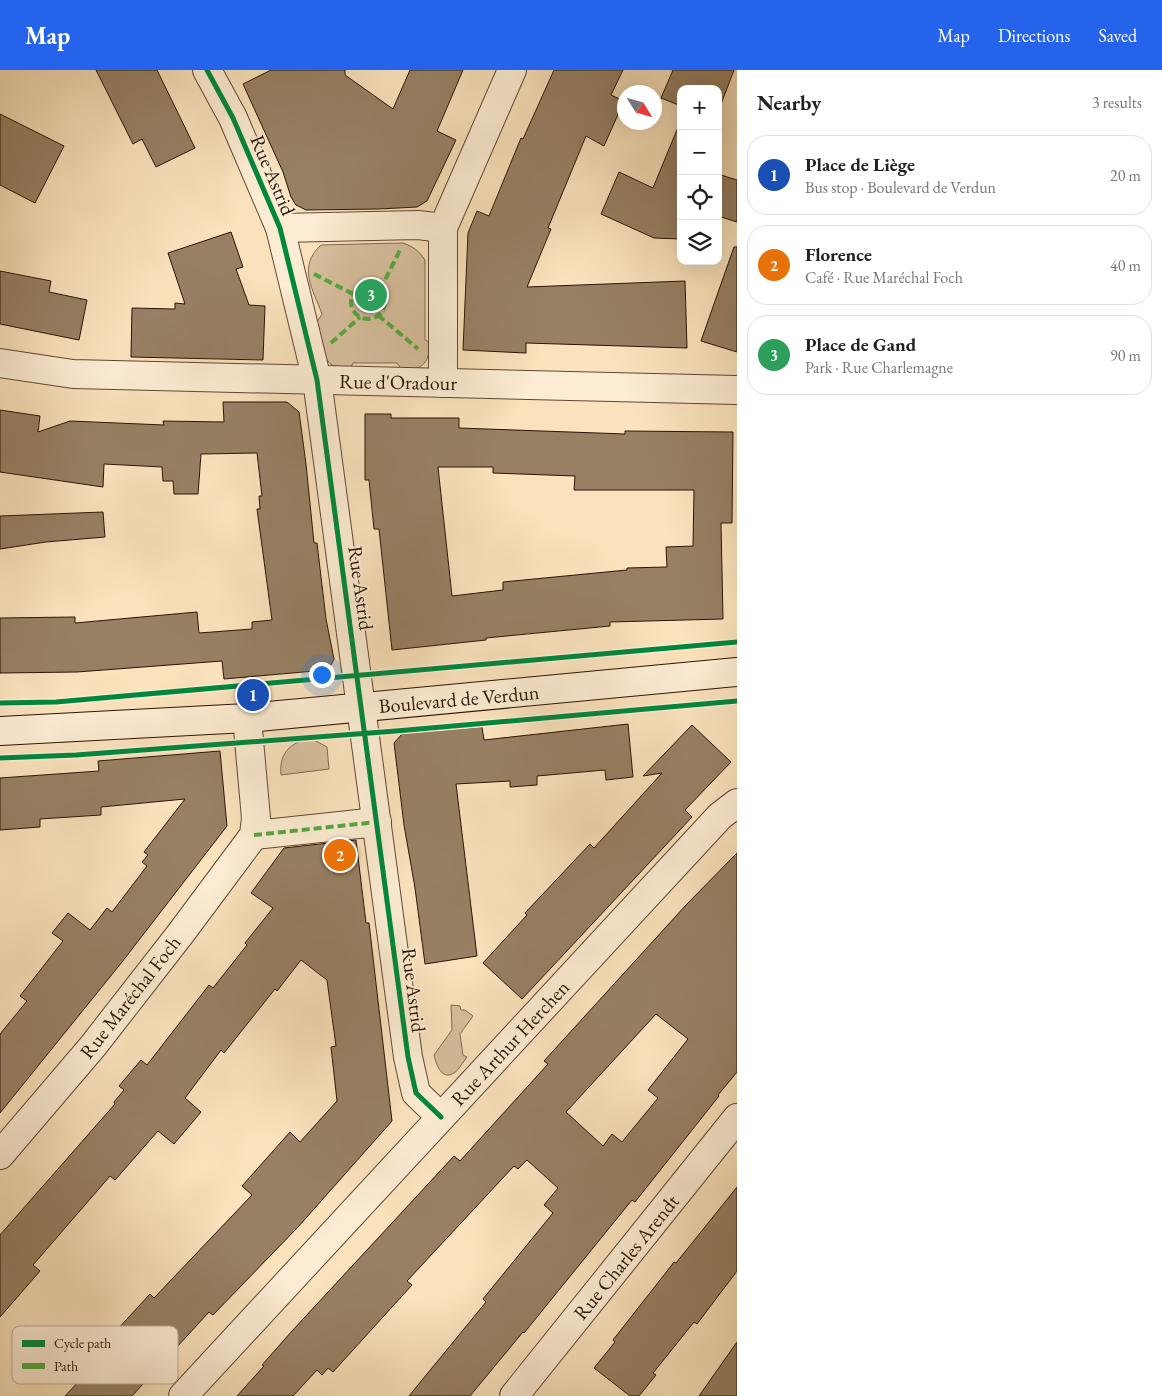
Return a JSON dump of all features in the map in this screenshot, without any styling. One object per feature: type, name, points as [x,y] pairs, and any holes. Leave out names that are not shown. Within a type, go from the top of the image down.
[{"type":"street","name":"Rue Astrid","points":[[207,70],[232,118],[280,228],[317,380],[408,1057],[416,1093],[441,1117]]},
{"type":"street","points":[[443,383],[444,228],[512,70]]},
{"type":"street","points":[[280,228],[418,225],[444,228]]},
{"type":"street","name":"Rue d'Oradour","points":[[0,363],[73,374],[737,390]]},
{"type":"street","name":"Boulevard de Verdun","points":[[0,731],[247,718],[737,672]]},
{"type":"street","points":[[247,718],[256,818],[254,834],[377,822]]},
{"type":"street","name":"Rue Arthur Herchen","points":[[183,1396],[720,816],[737,803]]},
{"type":"street","name":"Rue Maréchal Foch","points":[[0,1155],[99,1038],[181,933],[254,834]]},
{"type":"street","name":"Rue Charles Arendt","points":[[514,1396],[737,1118]]},
{"type":"shaded area","points":[[403,243],[416,250],[425,260],[425,340],[429,342],[427,360],[424,364],[410,370],[402,370],[397,363],[353,363],[351,367],[343,368],[332,365],[322,349],[317,322],[322,314],[309,278],[308,270],[314,253],[321,245]]},
{"type":"shaded area","points":[[305,740],[314,740],[327,747],[329,769],[281,775],[283,757],[286,752],[294,744]]},
{"type":"shaded area","points":[[451,1005],[460,1006],[461,1010],[465,1010],[473,1016],[460,1034],[463,1055],[467,1057],[456,1072],[446,1075],[440,1070],[434,1055],[452,1030]]},
{"type":"building","points":[[96,70],[157,70],[195,148],[156,167],[142,139],[133,144]]},
{"type":"building","points":[[271,70],[345,70],[345,75],[393,109],[410,70],[463,70],[437,131],[456,140],[427,201],[417,207],[379,209],[306,210],[296,205],[243,84]]},
{"type":"building","points":[[554,70],[623,70],[611,95],[617,98],[617,117],[604,146],[586,136],[548,228],[551,229],[527,287],[685,281],[687,348],[526,343],[526,353],[463,350],[468,233],[477,211],[489,216],[521,138],[523,139]]},
{"type":"building","points":[[673,70],[734,70],[722,102],[722,85],[677,85],[677,104],[662,98]]},
{"type":"building","points":[[0,114],[64,146],[35,203],[0,185]]},
{"type":"building","points":[[677,130],[677,239],[654,238],[601,214],[619,172],[653,188]]},
{"type":"building","points":[[722,175],[737,180],[737,222],[722,217]]},
{"type":"building","points":[[231,232],[243,267],[236,269],[249,305],[265,306],[263,360],[131,357],[132,308],[175,309],[175,303],[185,304],[168,253]]},
{"type":"building","points":[[734,247],[737,247],[737,352],[701,341]]},
{"type":"building","points":[[0,271],[51,281],[49,292],[87,300],[79,340],[0,324]]},
{"type":"building","points":[[223,402],[287,402],[299,412],[314,543],[317,543],[326,619],[334,659],[331,665],[326,670],[224,679],[222,661],[77,672],[0,673],[0,618],[75,617],[75,623],[197,612],[199,633],[252,629],[252,622],[272,620],[257,509],[260,509],[259,496],[262,496],[257,453],[201,454],[198,494],[174,494],[173,481],[163,481],[162,467],[104,464],[103,487],[0,472],[0,410],[40,416],[38,432],[70,421],[164,425],[163,421],[224,422]]},
{"type":"building","points":[[365,414],[391,414],[391,418],[459,418],[459,428],[625,434],[625,431],[733,432],[732,523],[721,523],[723,619],[610,622],[610,626],[486,638],[486,640],[392,650],[379,529],[374,529],[369,480],[365,480]],"holes":[[[438,467],[493,467],[493,473],[575,476],[574,490],[694,490],[693,546],[666,547],[667,567],[627,568],[627,570],[503,582],[503,590],[452,596]]]},
{"type":"building","points":[[103,512],[105,537],[46,542],[0,549],[0,516]]},
{"type":"building","points":[[628,724],[633,777],[606,780],[605,770],[537,776],[537,785],[510,787],[510,781],[456,784],[477,956],[425,964],[394,743],[402,734],[482,727],[484,740]]},
{"type":"building","points":[[692,725],[731,762],[685,810],[692,817],[522,999],[483,963],[527,915],[525,913],[590,844],[594,848],[662,773],[643,776]]},
{"type":"building","points":[[220,751],[227,826],[122,962],[0,1113],[0,1034],[27,1001],[20,996],[63,941],[52,933],[68,913],[90,930],[107,908],[112,912],[147,866],[142,862],[148,855],[144,852],[185,799],[101,807],[101,815],[40,819],[40,827],[0,830],[0,778],[99,771],[98,761]]},
{"type":"building","points":[[356,840],[366,923],[369,923],[392,1121],[298,1227],[213,1315],[209,1312],[178,1346],[178,1326],[121,1326],[150,1294],[154,1298],[252,1195],[242,1186],[290,1132],[300,1142],[337,1101],[331,1047],[336,1046],[327,980],[301,960],[277,991],[275,989],[224,1053],[221,1050],[185,1098],[201,1112],[174,1144],[158,1131],[115,1180],[110,1176],[33,1265],[40,1271],[0,1317],[0,1235],[115,1104],[114,1102],[124,1090],[119,1086],[141,1060],[147,1065],[209,985],[213,988],[247,945],[245,943],[273,908],[251,893],[284,848]]},
{"type":"building","points":[[737,853],[737,1072],[635,1202],[632,1200],[470,1396],[409,1396],[486,1302],[483,1299],[553,1213],[544,1205],[558,1188],[527,1160],[518,1169],[514,1166],[407,1281],[412,1285],[333,1372],[328,1368],[322,1375],[317,1370],[293,1396],[237,1396],[292,1331],[454,1156],[460,1161],[548,1064],[544,1061],[686,905]],"holes":[[[656,1014],[688,1039],[648,1090],[658,1098],[622,1142],[612,1134],[603,1146],[566,1112]]]},
{"type":"building","points":[[737,1187],[737,1271],[697,1324],[694,1322],[653,1373],[656,1375],[639,1396],[630,1396],[594,1368],[615,1342],[613,1340],[674,1262],[676,1263]]},
{"type":"building","points":[[737,1342],[737,1396],[699,1396]]},
{"type":"building","points":[[76,1384],[143,1384],[132,1396],[65,1396]]},
{"type":"marked path","points":[[380,290],[401,248]]},
{"type":"marked path","points":[[314,274],[353,294]]},
{"type":"marked path","points":[[368,285],[380,290],[385,302],[380,314],[368,319],[356,314],[351,302],[356,290],[368,285]]},
{"type":"marked path","points":[[378,315],[418,349]]},
{"type":"marked path","points":[[331,343],[360,317]]},
{"type":"marked path","points":[[254,835],[377,822]]},
{"type":"cycle path","points":[[207,70],[233,118],[280,228],[317,380],[408,1057],[416,1093],[441,1117]]},
{"type":"cycle path","points":[[0,703],[56,702],[737,642]]},
{"type":"cycle path","points":[[0,758],[76,755],[396,731],[737,701]]},
{"type":"place","name":"Place de Gand","points":[[371,295]]},
{"type":"place","name":"Place de Liège","points":[[253,695]]},
{"type":"place","name":"Florence","points":[[340,855]]}]
